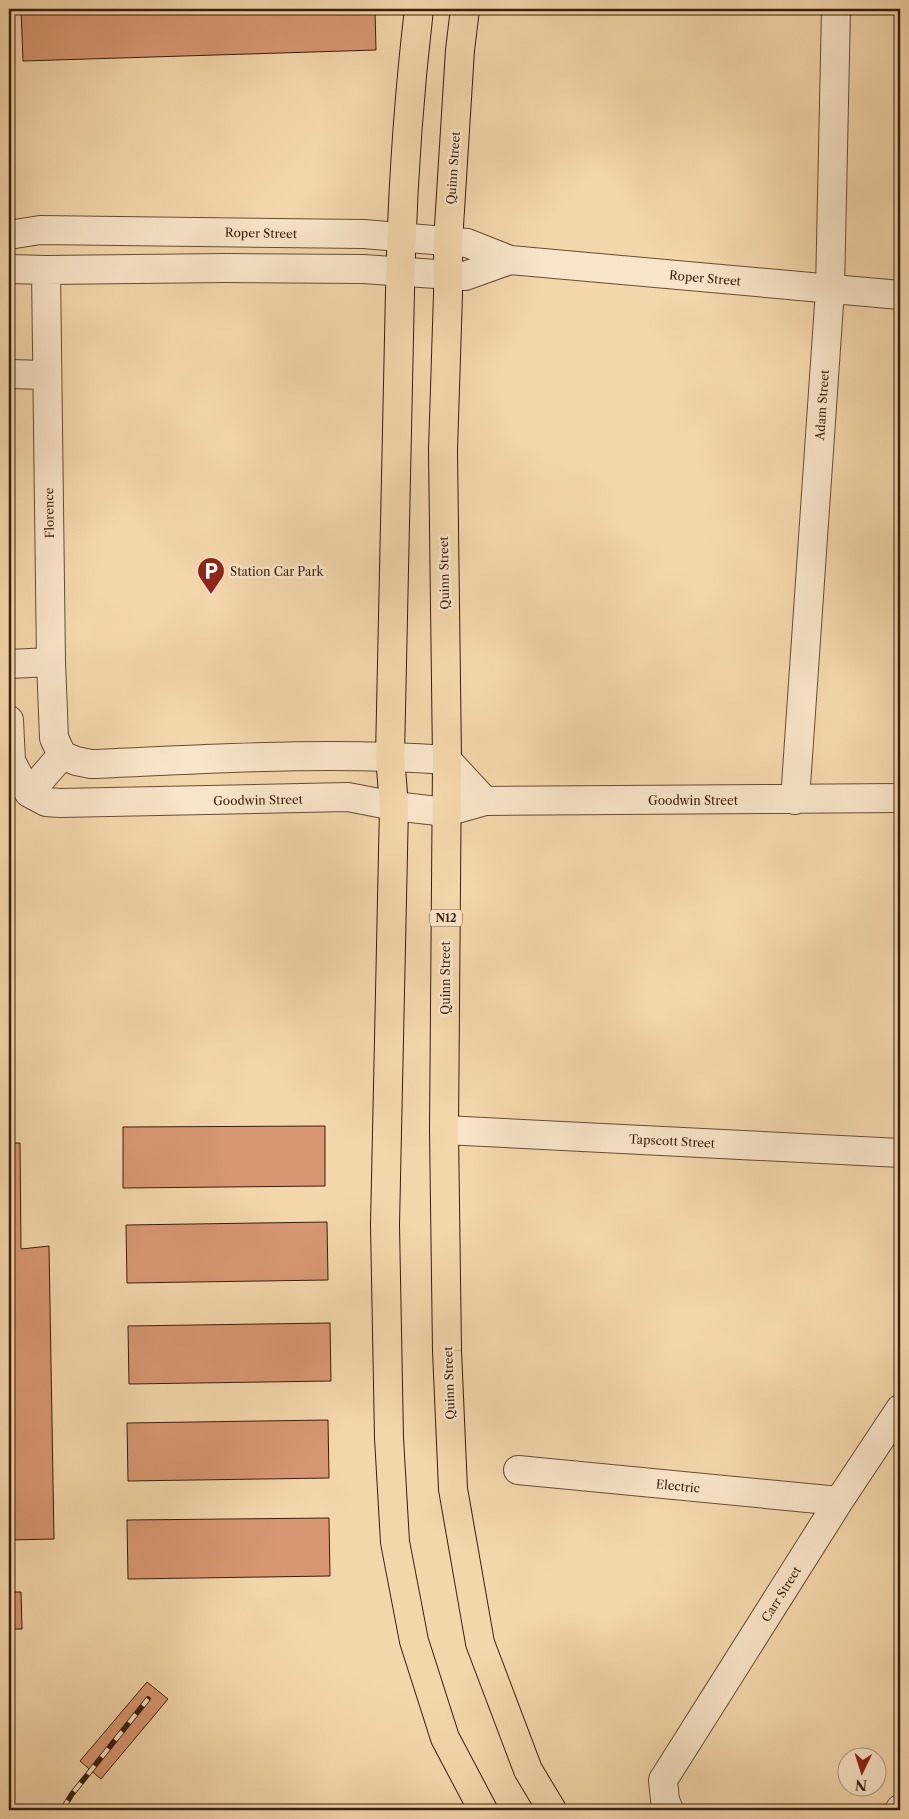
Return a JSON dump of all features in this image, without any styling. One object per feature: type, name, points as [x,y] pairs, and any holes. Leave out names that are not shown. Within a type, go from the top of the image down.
[{"type":"highway","points":[[420,9],[414,64],[400,271],[390,756],[394,806],[385,1225],[389,1438],[395,1542],[414,1640],[444,1738],[483,1810]]},
{"type":"highway","name":"Quinn Street","points":[[465,9],[460,50],[448,242],[443,450],[447,760],[444,1130],[447,1351],[454,1489],[480,1643],[528,1770],[552,1810]]},
{"type":"street","name":"Adam Street","points":[[795,800],[830,290],[836,9]]},
{"type":"street","name":"Roper Street","points":[[9,235],[40,230],[364,234],[467,243],[510,260],[900,295]]},
{"type":"street","points":[[223,232],[225,268]]},
{"type":"street","name":"Roper Street","points":[[9,269],[362,268],[465,276],[510,260]]},
{"type":"street","name":"Florence","points":[[46,270],[51,662],[54,738],[62,754]]},
{"type":"street","points":[[9,374],[47,375]]},
{"type":"street","points":[[9,664],[51,662]]},
{"type":"street","points":[[9,720],[11,761],[30,793],[62,754],[76,761],[91,764],[234,758],[390,756],[447,760],[485,801]]},
{"type":"street","points":[[234,758],[236,800]]},
{"type":"street","name":"Goodwin Street","points":[[30,793],[46,802],[60,803],[348,797],[394,806],[446,812],[485,801],[900,798]]},
{"type":"street","name":"Tapscott Street","points":[[444,1130],[900,1152]]},
{"type":"street","name":"Carr Street","points":[[669,1810],[665,1800],[663,1780],[839,1501],[900,1409]]},
{"type":"street","name":"Electric","points":[[518,1470],[839,1501]]},
{"type":"building","points":[[21,9],[375,9],[376,50],[23,61]]},
{"type":"building","points":[[325,1126],[325,1186],[123,1188],[123,1127]]},
{"type":"building","points":[[9,1143],[20,1143],[21,1249],[49,1246],[54,1539],[9,1540]]},
{"type":"building","points":[[327,1222],[328,1280],[127,1283],[126,1225]]},
{"type":"building","points":[[330,1323],[331,1381],[129,1384],[128,1326]]},
{"type":"building","points":[[328,1420],[329,1478],[128,1481],[127,1423]]},
{"type":"building","points":[[329,1518],[330,1576],[128,1579],[127,1520]]},
{"type":"building","points":[[9,1592],[21,1592],[22,1629],[9,1629]]},
{"type":"building","points":[[147,1682],[168,1699],[101,1779],[80,1761]]},
{"type":"railway","points":[[62,1810],[72,1794],[148,1699]]},
{"type":"place","name":"Station Car Park","points":[[211,595]]}]
